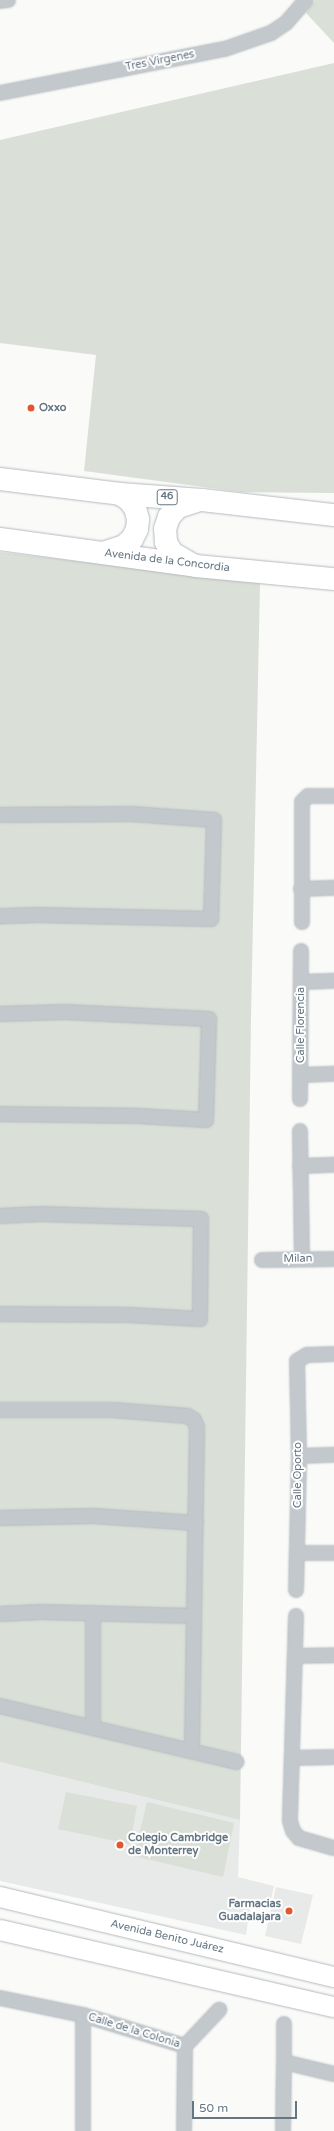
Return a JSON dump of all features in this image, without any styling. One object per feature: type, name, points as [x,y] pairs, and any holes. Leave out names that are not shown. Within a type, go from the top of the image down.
[{"type":"main road","name":"46","points":[[0,480],[120,494],[202,500],[334,515]]},
{"type":"main road","points":[[103,553],[124,546],[132,539],[137,529],[138,519],[135,508],[129,500],[120,494]]},
{"type":"main road","points":[[196,566],[172,553],[166,542],[165,529],[169,517],[178,508],[190,502],[202,500]]},
{"type":"main road","name":"Avenida de la Concordia","points":[[0,539],[196,566],[334,579]]},
{"type":"main road","name":"Avenida Benito Juárez","points":[[0,1897],[334,1978]]},
{"type":"main road","points":[[0,1930],[334,2007]]},
{"type":"street","points":[[0,1],[8,0]]},
{"type":"street","name":"Tres Virgenes","points":[[0,93],[225,48],[271,33],[286,22],[306,0]]},
{"type":"street","points":[[302,922],[302,802],[308,796],[334,796]]},
{"type":"street","points":[[0,815],[132,814],[214,820],[211,919],[38,915],[0,916]]},
{"type":"street","points":[[302,889],[334,888]]},
{"type":"street","name":"Calle Florencia","points":[[300,1099],[302,951]]},
{"type":"street","points":[[301,982],[334,981]]},
{"type":"street","points":[[0,1014],[65,1012],[209,1019],[206,1120],[139,1116],[0,1114]]},
{"type":"street","points":[[300,1075],[334,1074]]},
{"type":"street","points":[[300,1131],[302,1259]]},
{"type":"street","points":[[300,1166],[334,1165]]},
{"type":"street","points":[[0,1216],[41,1214],[201,1219],[200,1319],[129,1315],[0,1314]]},
{"type":"street","name":"Milan","points":[[262,1260],[334,1259]]},
{"type":"street","name":"Calle Oporto","points":[[296,1590],[299,1456],[297,1361],[306,1355],[334,1354]]},
{"type":"street","points":[[0,1410],[112,1410],[188,1416],[194,1420],[197,1427],[192,1751]]},
{"type":"street","points":[[299,1456],[334,1455]]},
{"type":"street","points":[[0,1518],[94,1516],[196,1523]]},
{"type":"street","points":[[297,1553],[334,1553]]},
{"type":"street","points":[[0,1614],[93,1612],[194,1616]]},
{"type":"street","points":[[93,1612],[93,1728]]},
{"type":"street","points":[[296,1616],[290,1820],[293,1831],[299,1838],[334,1848]]},
{"type":"street","points":[[295,1656],[334,1655]]},
{"type":"street","points":[[0,1706],[236,1762]]},
{"type":"street","points":[[293,1758],[334,1757]]},
{"type":"street","name":"Calle de la Colonia","points":[[0,1998],[83,2015],[185,2046],[184,2131]]},
{"type":"street","points":[[185,2046],[219,2010]]},
{"type":"street","points":[[83,2015],[83,2131]]},
{"type":"street","points":[[283,2131],[284,2024]]},
{"type":"street","points":[[284,2062],[334,2074]]},
{"type":"shaded area","points":[[315,0],[334,0],[334,43],[306,13]]},
{"type":"shaded area","points":[[334,63],[334,493],[241,492],[84,471],[96,355],[0,343],[0,140]]},
{"type":"shaded area","points":[[0,552],[260,583],[251,1017],[240,1820],[0,1762]]},
{"type":"shaded area","name":"Colegio Cambridge de Monterrey","points":[[0,1762],[240,1820],[238,1877],[274,1886],[270,1903],[251,1901],[246,1935],[0,1881]]},
{"type":"shaded area","points":[[66,1792],[137,1806],[130,1844],[58,1829]]},
{"type":"shaded area","points":[[147,1802],[234,1823],[223,1877],[134,1856]]},
{"type":"shaded area","points":[[276,1887],[313,1895],[301,1944],[265,1936]]},
{"type":"place","name":"Oxxo","points":[[31,408]]},
{"type":"place","name":"Colegio Cambridge de Monterrey","points":[[120,1845]]},
{"type":"place","name":"Farmacias Guadalajara","points":[[289,1911]]}]
